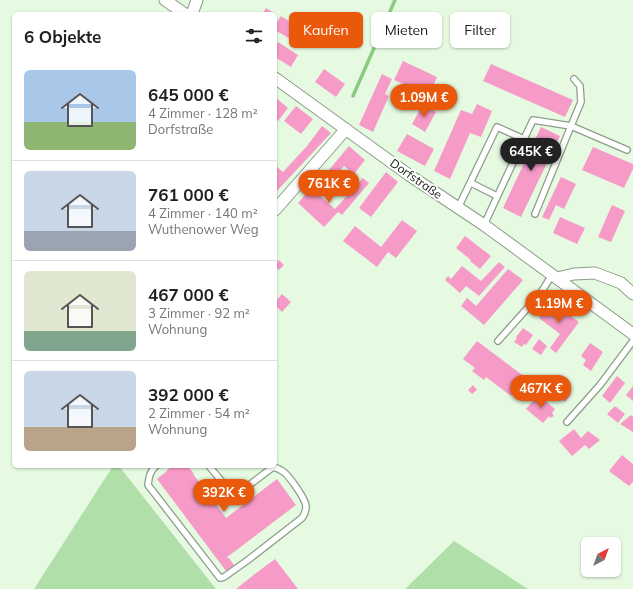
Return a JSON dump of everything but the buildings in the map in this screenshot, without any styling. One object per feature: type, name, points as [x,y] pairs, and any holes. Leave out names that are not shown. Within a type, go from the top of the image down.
[{"type":"street","points":[[165,0],[182,12]]},
{"type":"street","points":[[193,12],[197,0]]},
{"type":"street","name":"Dorfstraße","points":[[277,81],[409,175],[484,225],[633,334]]},
{"type":"street","points":[[277,208],[346,129]]},
{"type":"street","points":[[555,276],[595,273],[621,283],[633,294]]},
{"type":"lane","points":[[534,214],[581,102],[580,86],[574,79]]},
{"type":"lane","points":[[484,225],[533,120],[572,126],[627,150]]},
{"type":"lane","points":[[458,208],[497,126],[524,139]]},
{"type":"lane","points":[[471,183],[497,196]]},
{"type":"lane","points":[[498,341],[555,276]]},
{"type":"lane","points":[[567,422],[600,385],[633,341]]},
{"type":"lane","points":[[154,468],[150,474],[148,485],[220,578],[224,577],[248,560],[302,518],[305,514],[306,506],[302,496],[285,474],[277,468]]},
{"type":"lane","points":[[211,468],[229,490],[233,492],[248,486],[272,468]]},
{"type":"green space","points":[[112,468],[121,468],[216,589],[34,589]]},
{"type":"green space","points":[[454,541],[528,589],[405,589]]},
{"type":"waterway","points":[[353,96],[395,0]]}]
